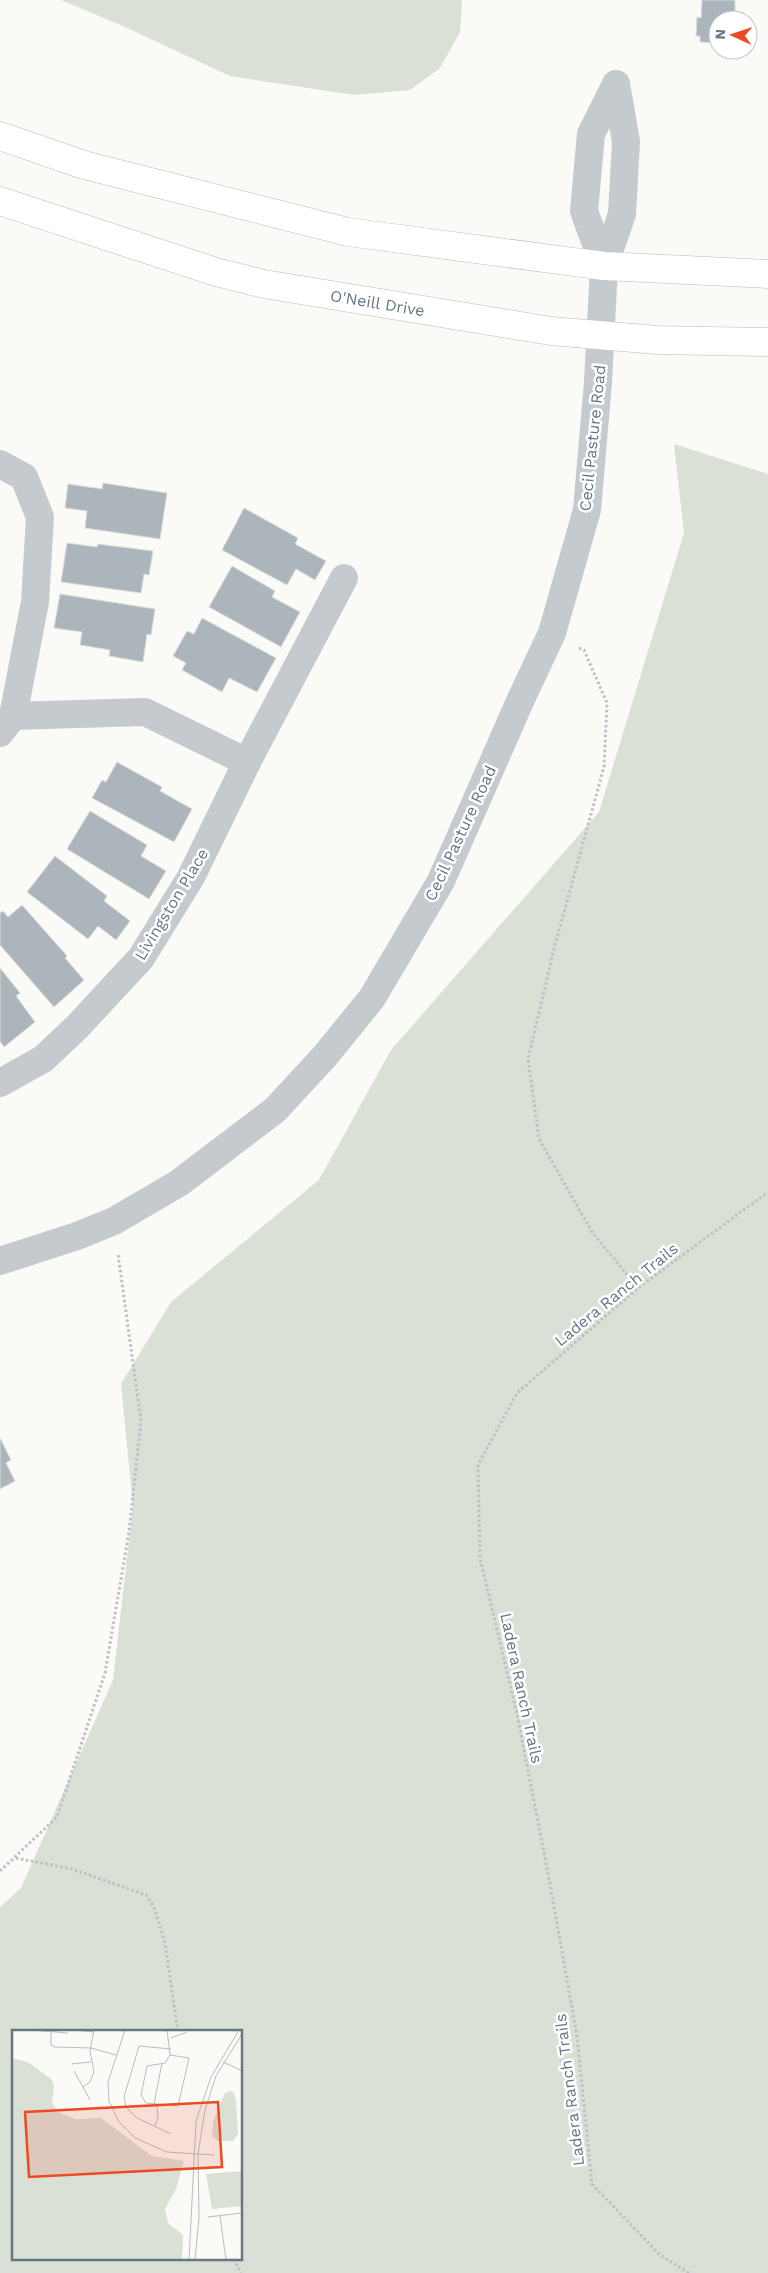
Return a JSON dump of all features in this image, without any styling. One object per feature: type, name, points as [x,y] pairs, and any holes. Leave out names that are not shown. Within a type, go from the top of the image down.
[{"type":"main road","points":[[0,136],[84,165],[348,232],[604,266],[768,274]]},
{"type":"main road","name":"O'Neill Drive","points":[[0,201],[216,272],[264,284],[551,331],[657,340],[768,342]]},
{"type":"street","name":"Cecil Pasture Road","points":[[0,1261],[77,1236],[114,1221],[180,1183],[274,1110],[325,1056],[372,998],[441,881],[521,699],[552,634],[587,510],[602,334],[604,266],[622,214],[626,142],[616,84],[591,134],[584,212],[604,266]]},
{"type":"street","points":[[0,464],[24,477],[40,517],[35,602],[6,725],[145,712],[246,762]]},
{"type":"street","name":"Livingston Place","points":[[0,1083],[43,1059],[77,1027],[141,958],[191,877],[246,762],[344,578]]},
{"type":"path","points":[[552,634],[584,650],[607,703],[604,767],[554,945],[528,1059],[539,1139],[592,1232],[638,1288]]},
{"type":"path","name":"Ladera Ranch Trails","points":[[689,2273],[660,2255],[592,2184],[577,2036],[548,1873],[517,1714],[480,1558],[478,1465],[517,1393],[638,1288],[768,1192]]},
{"type":"path","points":[[0,1872],[57,1817],[104,1674],[129,1532],[141,1420],[114,1221]]},
{"type":"path","points":[[16,1858],[72,1869],[146,1895],[154,1907],[166,1942],[178,2030]]},
{"type":"path","points":[[234,2260],[241,2273]]},
{"type":"shaded area","points":[[61,0],[462,0],[460,32],[440,68],[410,90],[354,95],[230,76],[125,27]]},
{"type":"shaded area","points":[[674,444],[768,474],[768,2273],[0,2273],[0,1907],[21,1888],[113,1680],[133,1506],[121,1384],[171,1302],[319,1180],[391,1050],[599,812],[684,533]]},
{"type":"building","points":[[702,0],[735,0],[735,10],[708,10],[708,42],[700,42],[700,36],[696,36],[697,17],[701,18]]},
{"type":"building","points":[[103,483],[167,493],[160,539],[85,528],[87,511],[65,508],[68,484],[102,489]]},
{"type":"building","points":[[244,508],[298,538],[295,544],[326,561],[315,580],[296,569],[287,585],[222,550]]},
{"type":"building","points":[[67,543],[97,547],[98,544],[153,551],[149,575],[144,574],[141,593],[61,582]]},
{"type":"building","points":[[232,566],[275,591],[272,597],[300,612],[281,647],[209,607]]},
{"type":"building","points":[[60,594],[155,609],[151,635],[147,634],[143,662],[109,656],[110,650],[80,645],[82,632],[54,628]]},
{"type":"building","points":[[202,618],[276,658],[257,692],[229,678],[222,692],[182,670],[186,663],[173,656],[187,631],[194,634]]},
{"type":"building","points":[[117,762],[162,787],[160,791],[192,809],[174,842],[92,798],[102,780],[106,782]]},
{"type":"building","points":[[90,811],[147,845],[141,856],[166,871],[149,899],[67,849]]},
{"type":"building","points":[[55,856],[107,896],[104,901],[130,921],[116,940],[98,926],[88,939],[27,892]]},
{"type":"building","points":[[22,905],[67,956],[65,958],[84,980],[54,1007],[0,945],[0,913],[3,911],[8,917]]},
{"type":"building","points":[[0,968],[20,993],[16,996],[35,1022],[4,1047],[0,1041]]},
{"type":"building","points":[[0,1438],[11,1460],[6,1463],[15,1481],[0,1489]]}]
